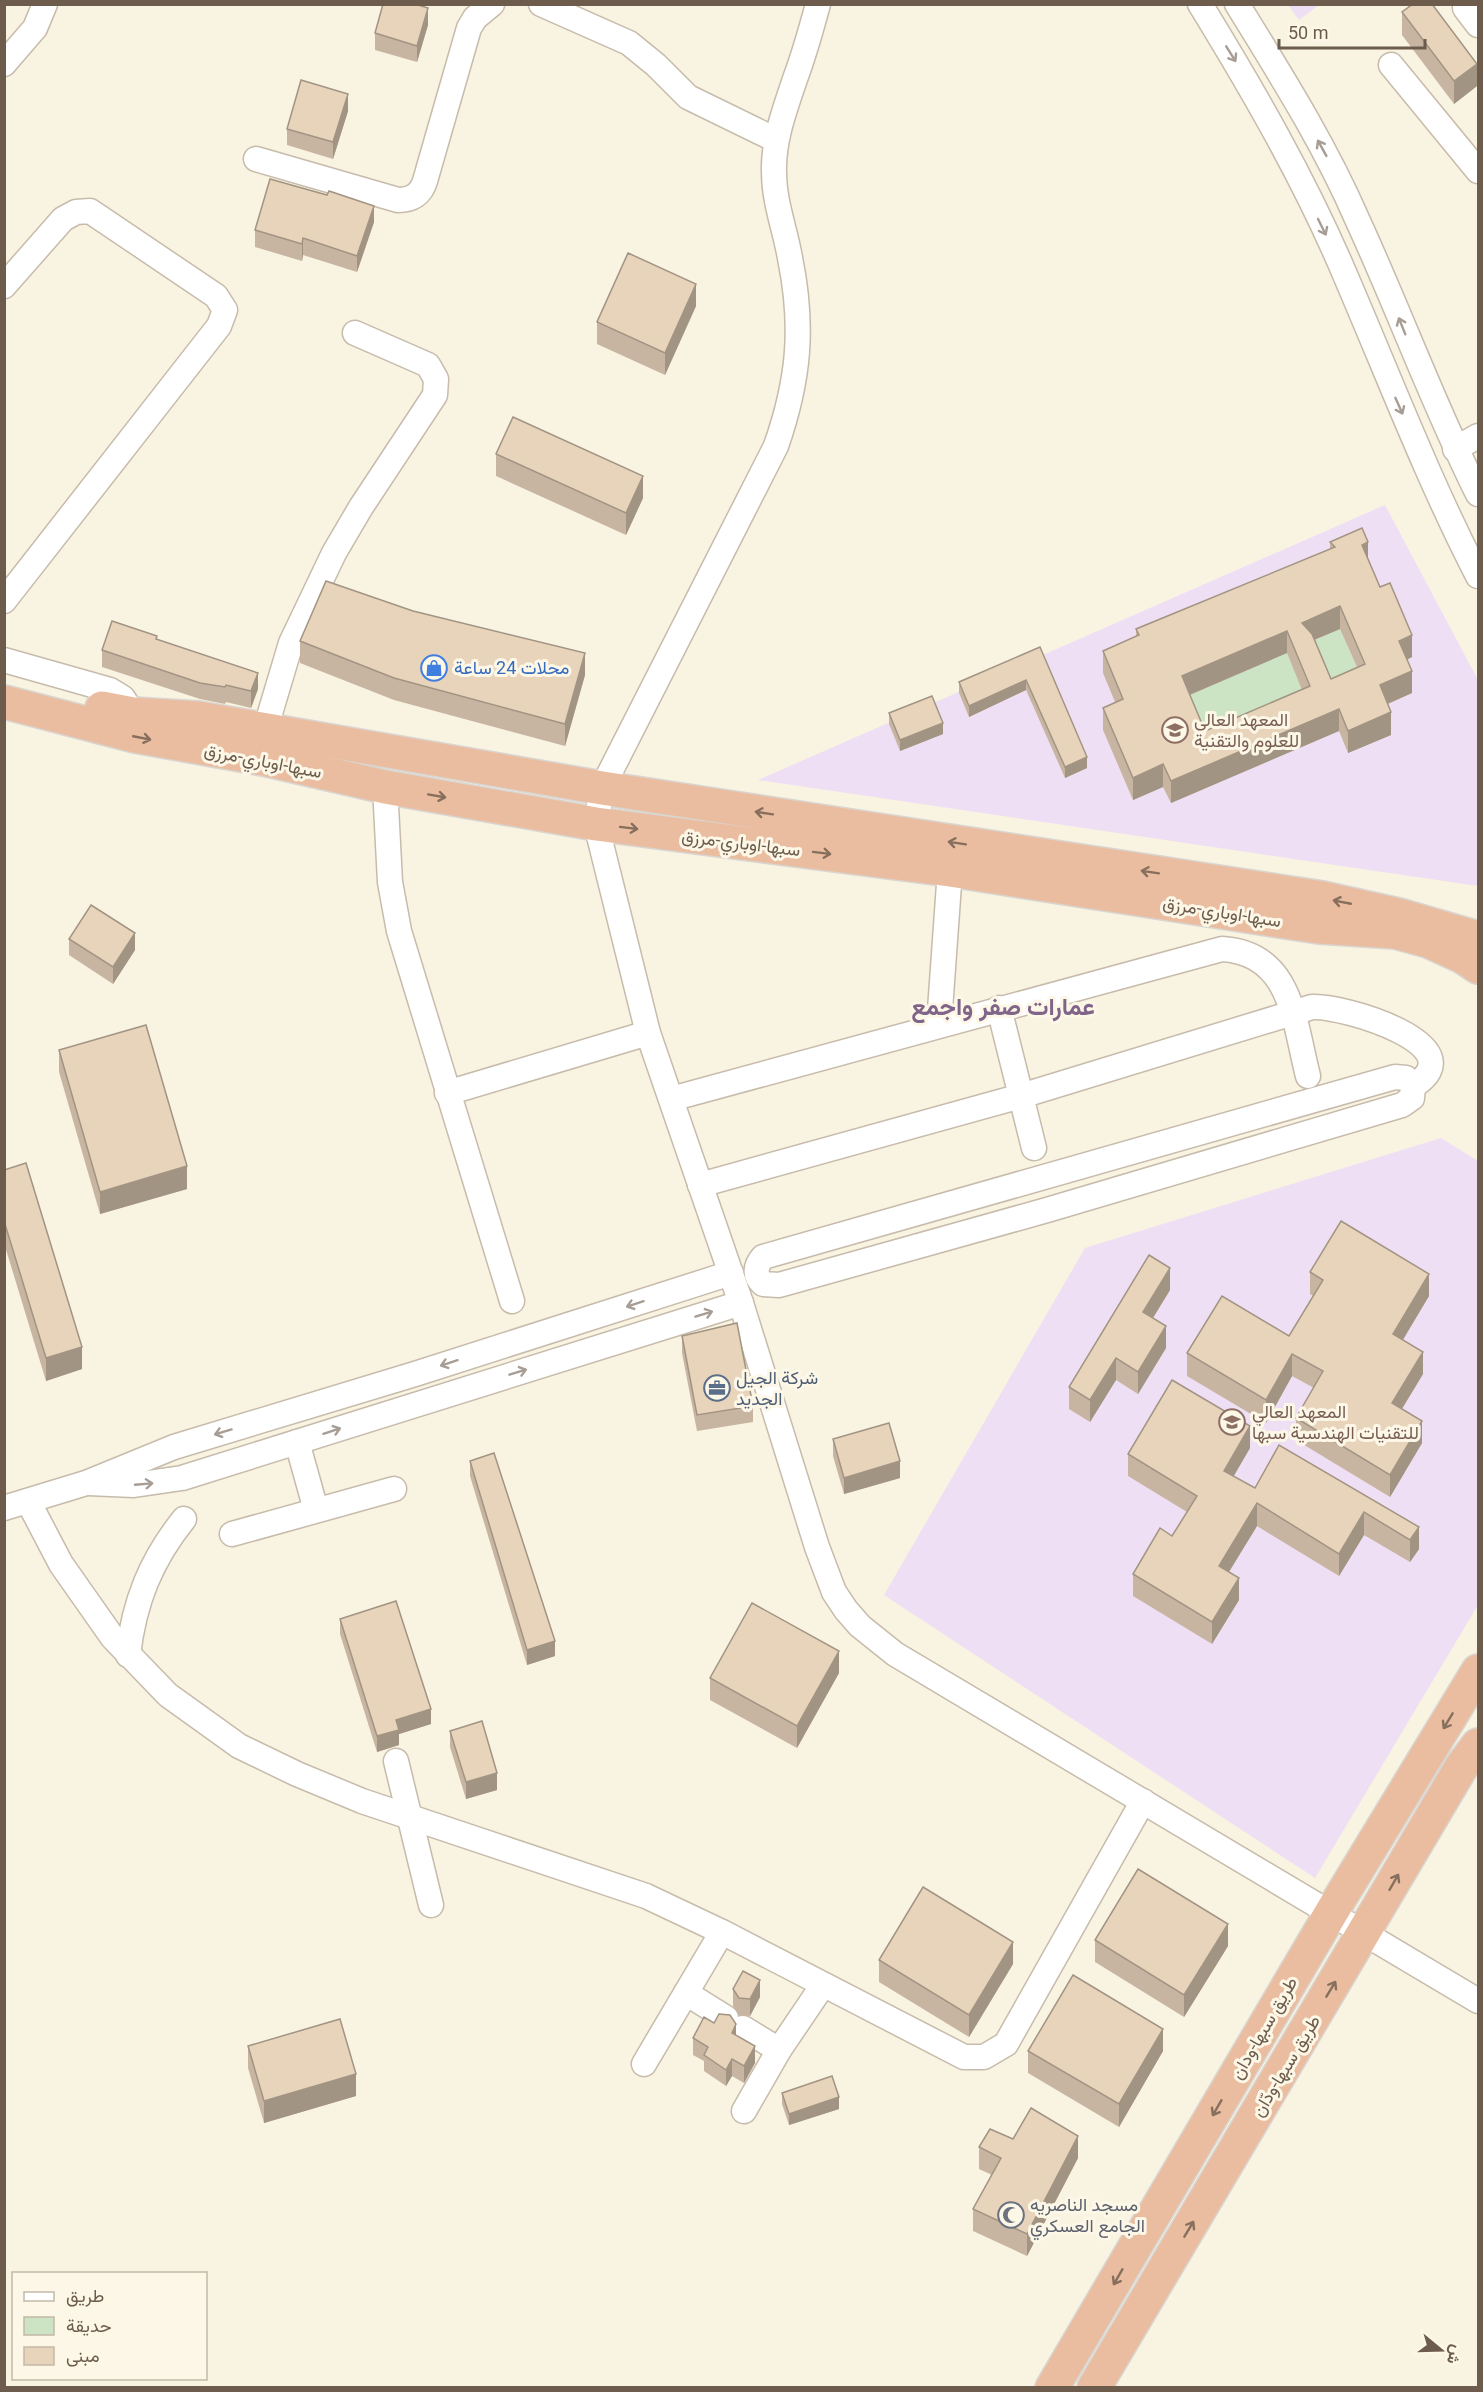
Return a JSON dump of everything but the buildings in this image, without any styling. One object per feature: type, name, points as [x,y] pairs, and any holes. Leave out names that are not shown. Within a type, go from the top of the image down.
[{"type":"highway","name":"سبها-اوباري-مرزق","points":[[4,681],[81,704],[133,714],[198,718],[602,788],[1323,898],[1397,924],[1479,967]]},
{"type":"highway","name":"سبها-اوباري-مرزق","points":[[4,702],[135,736],[263,759],[385,787],[596,824],[950,870],[1318,927],[1397,924],[1479,938]]},
{"type":"highway","name":"طريق سبها-ودان","points":[[1053,2388],[1332,1913],[1479,1671]]},
{"type":"highway","name":"طريق سبها-ودّان","points":[[1102,2375],[1462,1766],[1479,1745]]},
{"type":"highway","points":[[1078,2346],[1102,2375]]},
{"type":"street","points":[[4,64],[35,28],[45,4]]},
{"type":"street","points":[[256,159],[398,200],[413,197],[419,193],[425,181],[469,28],[475,18],[492,4]]},
{"type":"street","points":[[540,4],[629,44],[656,65],[688,97],[776,140]]},
{"type":"street","points":[[818,4],[776,140],[773,172],[796,287],[800,334],[796,372],[788,410],[776,446],[602,788],[596,824],[648,1033],[741,1303],[825,1572],[846,1610],[860,1626],[896,1654],[1479,2001]]},
{"type":"street","points":[[1200,4],[1237,63],[1294,168],[1346,275],[1424,464],[1477,569]]},
{"type":"street","points":[[1237,4],[1297,101],[1329,159],[1358,219],[1455,449],[1479,494]]},
{"type":"street","points":[[1391,65],[1479,171]]},
{"type":"street","points":[[4,601],[219,326],[225,310],[216,296],[90,211],[76,212],[63,219],[8,275]]},
{"type":"street","points":[[265,730],[291,643],[334,553],[361,507],[435,395],[436,379],[428,366],[355,333]]},
{"type":"street","points":[[1455,449],[1479,436]]},
{"type":"street","points":[[4,660],[110,690],[123,698],[133,714]]},
{"type":"street","points":[[385,787],[389,874],[395,915],[447,1093],[512,1301]]},
{"type":"street","points":[[939,1024],[950,870]]},
{"type":"street","points":[[671,1100],[939,1024],[1222,949],[1247,953],[1269,967],[1284,988],[1308,1076]]},
{"type":"street","points":[[700,1185],[1021,1096],[1312,1006],[1348,1010],[1422,1044],[1430,1055],[1430,1069],[1422,1080],[1413,1086]]},
{"type":"street","points":[[999,1008],[1034,1148]]},
{"type":"street","points":[[447,1093],[648,1033]]},
{"type":"street","points":[[1395,1077],[1406,1078],[1413,1086],[1412,1098],[1402,1105],[1047,1210],[773,1286],[763,1284],[757,1275],[756,1265],[762,1257],[1039,1177],[1395,1077]]},
{"type":"street","points":[[1039,1177],[1047,1210]]},
{"type":"street","points":[[4,1508],[86,1483],[149,1455],[731,1274]]},
{"type":"street","points":[[86,1483],[110,1485],[182,1478],[741,1303]]},
{"type":"street","points":[[415,1374],[422,1402]]},
{"type":"street","points":[[254,1423],[263,1452]]},
{"type":"street","points":[[297,1442],[316,1510]]},
{"type":"street","points":[[232,1534],[394,1488]]},
{"type":"street","points":[[28,1501],[77,1590],[128,1655],[148,1677],[190,1713],[239,1746],[297,1774],[408,1818],[646,1896],[722,1932],[954,2054],[974,2058],[993,2054],[1010,2037],[1143,1801]]},
{"type":"street","points":[[128,1655],[136,1605],[144,1582],[155,1559],[184,1518]]},
{"type":"street","points":[[396,1761],[408,1818],[431,1905]]},
{"type":"street","points":[[644,2064],[722,1932]]},
{"type":"street","points":[[744,2111],[779,2050],[823,1985]]},
{"type":"street","points":[[686,1994],[779,2050]]},
{"type":"shaded area","points":[[1288,5],[1319,5],[1299,20]]},
{"type":"shaded area","name":"المعهد العالي للعلوم والتقنية","points":[[1385,505],[1478,680],[1478,886],[758,780]]},
{"type":"shaded area","name":"المعهد العالي للتقنيات الهندسية سبها","points":[[1441,1138],[1478,1161],[1478,1605],[1315,1878],[884,1595],[1085,1248]]},
{"type":"green space","points":[[1340,629],[1365,686],[1331,701],[1306,644]]},
{"type":"green space","points":[[1287,653],[1310,708],[1205,754],[1182,698]]},
{"type":"place","name":"محلات 24 ساعة","points":[[434,668]]},
{"type":"place","name":"المعهد العالي للعلوم والتقنية","points":[[1175,730]]},
{"type":"place","name":"شركة الجيل الجديد","points":[[717,1388]]},
{"type":"place","name":"المعهد العالي للتقنيات الهندسية سبها","points":[[1232,1422]]},
{"type":"place","name":"مسجد الناصريه الجامع العسكري","points":[[1011,2215]]},
{"type":"district","name":"عمارات صفر واجمع","points":[[1003,1007]]}]
